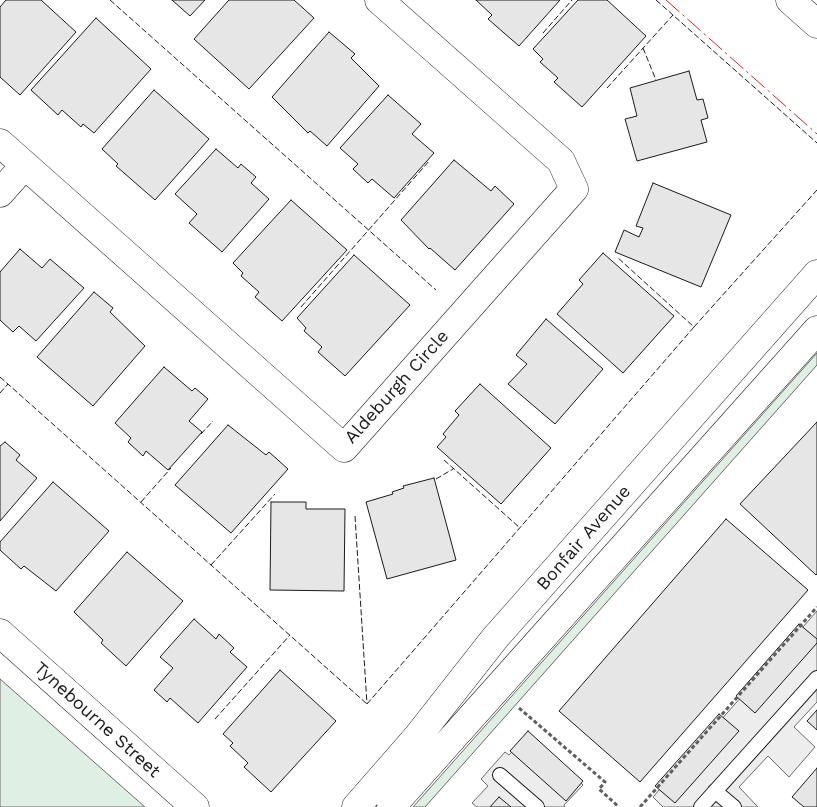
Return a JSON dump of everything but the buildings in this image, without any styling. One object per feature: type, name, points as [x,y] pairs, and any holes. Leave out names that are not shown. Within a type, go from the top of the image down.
[{"type":"street","name":"Aldeburgh Circle","points":[[0,143],[344,448],[574,189],[561,161],[379,0]]},
{"type":"street","points":[[790,0],[817,24]]},
{"type":"street","points":[[0,193],[25,165]]},
{"type":"street","name":"Bonfair Avenue","points":[[356,807],[418,736],[495,638],[817,274]]},
{"type":"street","name":"Bonfair Avenue","points":[[391,807],[817,330]]},
{"type":"street","name":"Tynebourne Street","points":[[0,633],[195,807]]},
{"type":"lane","points":[[701,807],[817,678]]},
{"type":"lane","points":[[500,775],[537,807]]},
{"type":"lane","points":[[715,791],[734,807]]},
{"type":"path","points":[[640,807],[817,607]]},
{"type":"path","points":[[517,706],[605,782],[599,789],[619,807]]},
{"type":"green space","points":[[817,353],[817,365],[425,807],[413,807]]},
{"type":"green space","points":[[0,679],[145,807],[0,807]]},
{"type":"shaded area","points":[[817,611],[817,702],[794,727],[815,747],[789,777],[768,756],[739,787],[758,807],[663,807],[653,797]]},
{"type":"shaded area","points":[[527,736],[583,785],[564,805],[565,807],[477,807],[472,803],[488,786],[481,779],[505,752],[509,755]]},
{"type":"fence","points":[[110,0],[436,290]]},
{"type":"fence","points":[[543,33],[572,0]]},
{"type":"fence","points":[[656,0],[817,143]]},
{"type":"fence","points":[[607,88],[673,15]]},
{"type":"fence","points":[[643,48],[656,80]]},
{"type":"fence","points":[[301,307],[430,160]]},
{"type":"fence","points":[[694,327],[817,190]]},
{"type":"fence","points":[[367,704],[694,327],[617,257]]},
{"type":"fence","points":[[0,377],[367,704]]},
{"type":"fence","points":[[0,393],[8,384]]},
{"type":"fence","points":[[201,434],[213,421]]},
{"type":"fence","points":[[444,460],[520,528]]},
{"type":"fence","points":[[141,502],[171,468]]},
{"type":"fence","points":[[436,479],[453,469]]},
{"type":"fence","points":[[211,565],[275,494]]},
{"type":"fence","points":[[355,516],[367,704]]},
{"type":"fence","points":[[215,719],[290,635]]},
{"type":"power","points":[[666,0],[817,134]]}]
